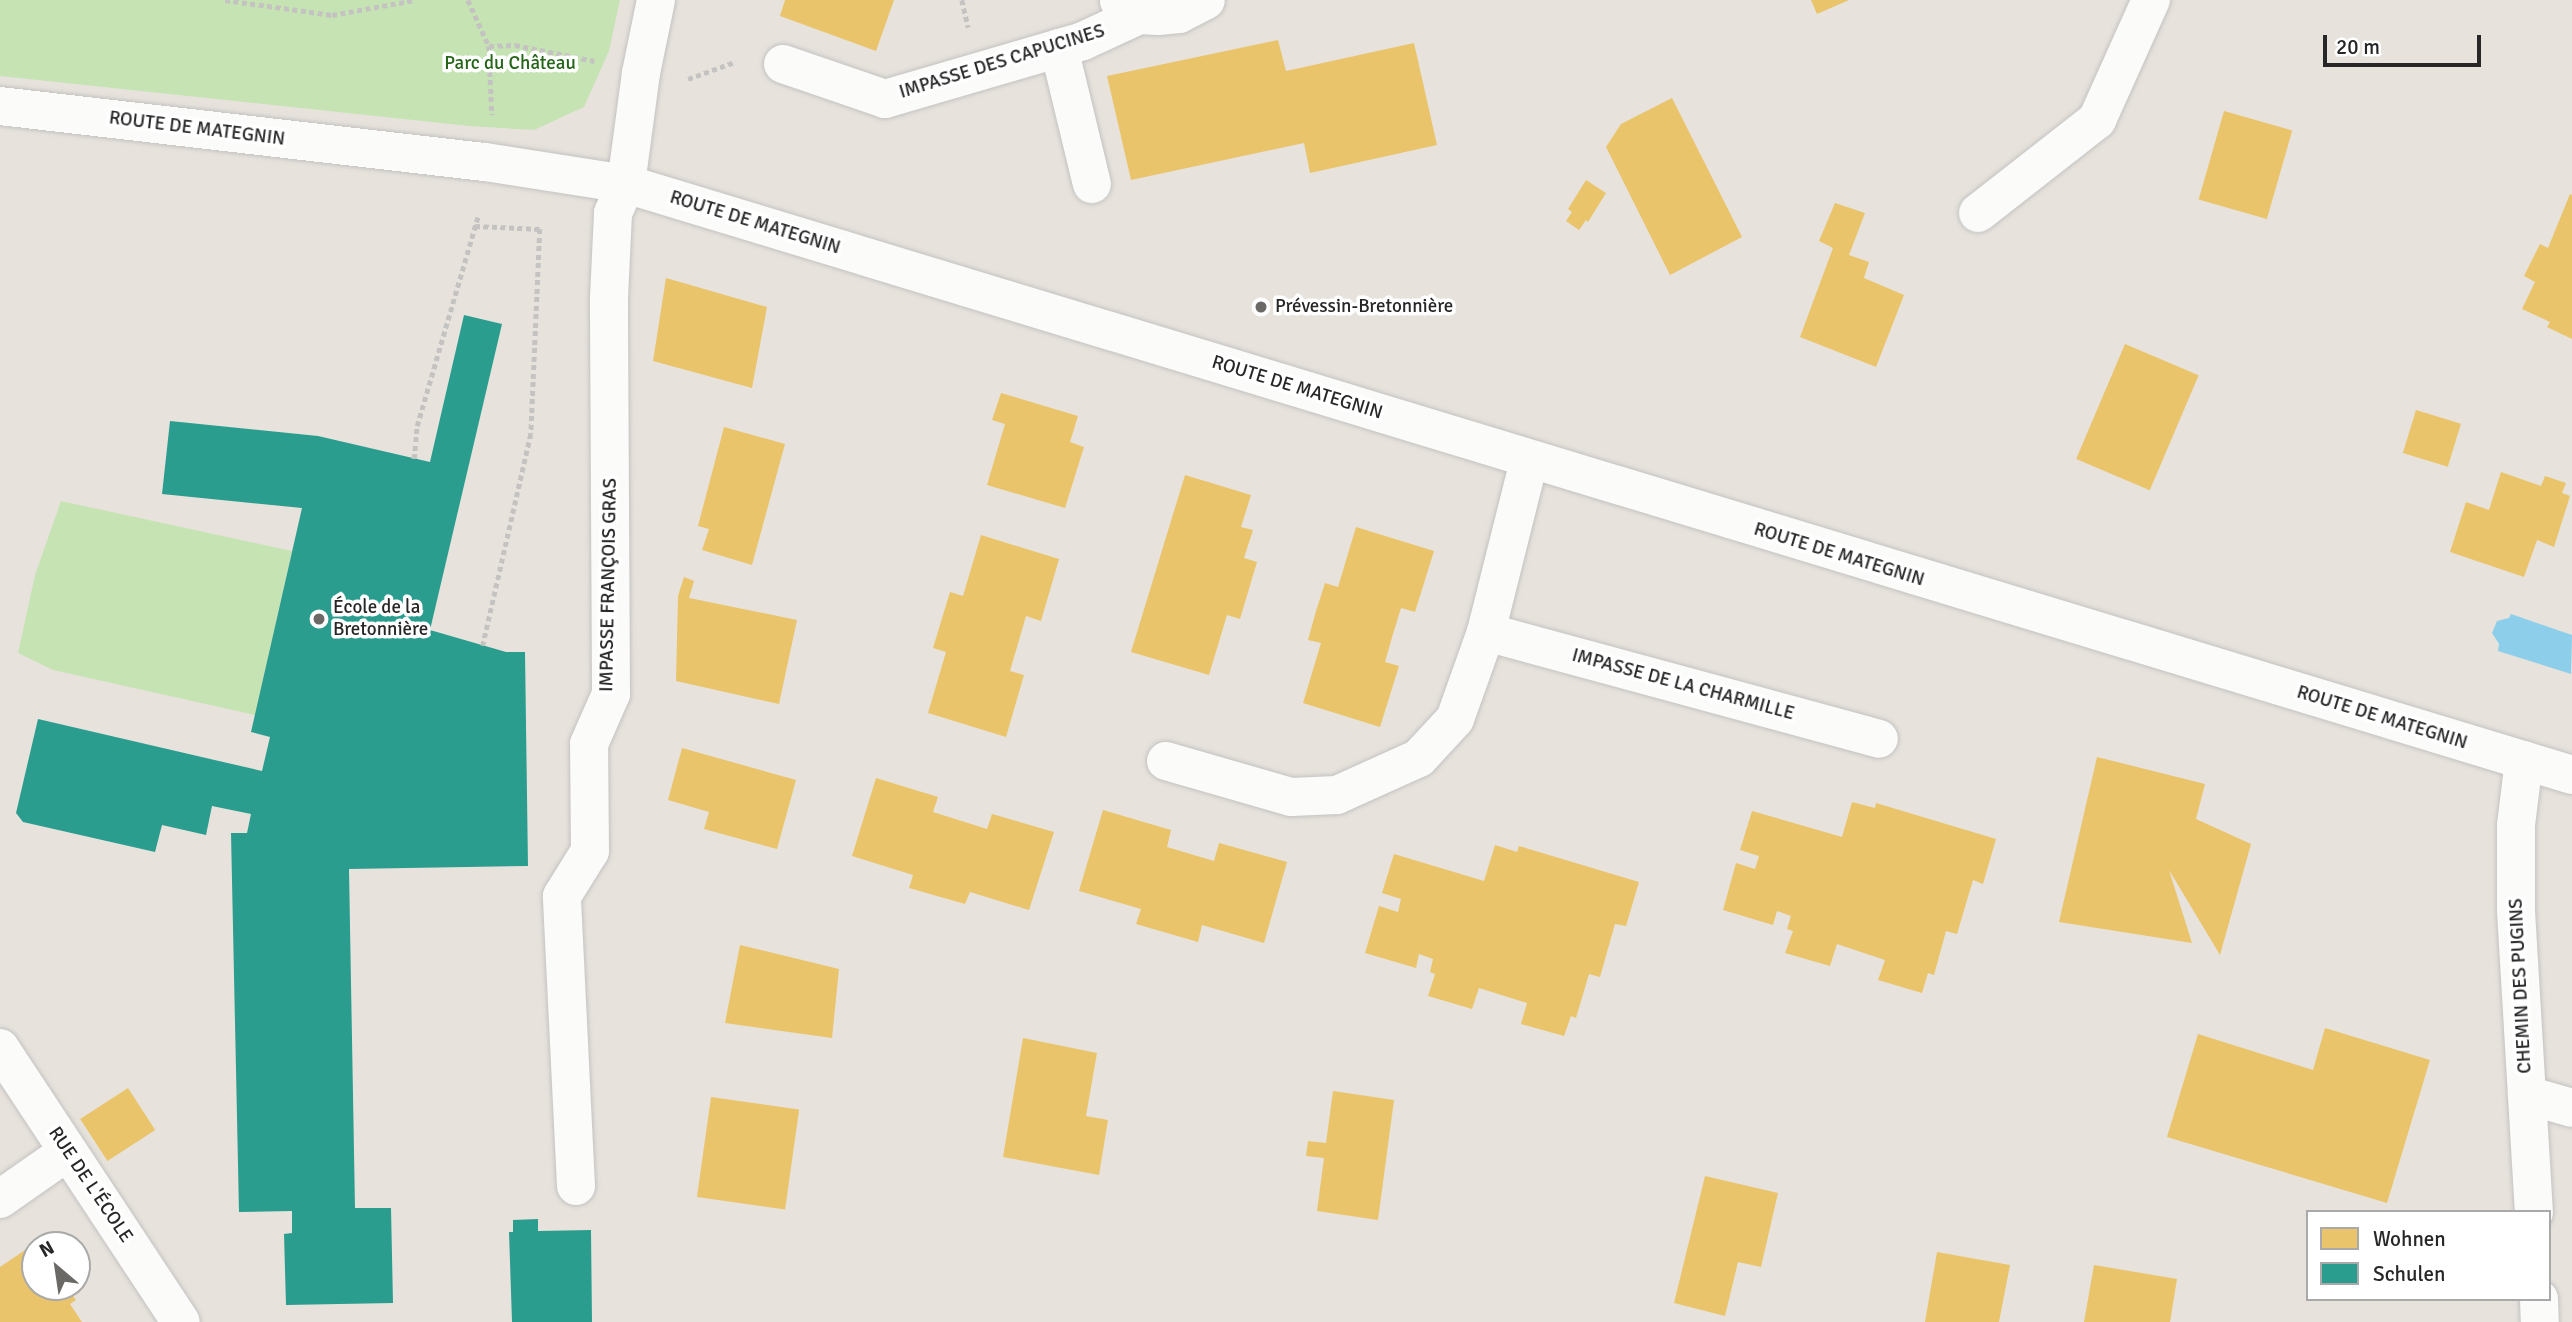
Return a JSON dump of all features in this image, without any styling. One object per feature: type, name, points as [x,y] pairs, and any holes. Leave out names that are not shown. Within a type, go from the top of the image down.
[{"type":"street","name":"IMPASSE FRANÇOIS GRAS","points":[[576,1186],[562,896],[590,852],[589,744],[611,694],[609,298],[612,213],[626,184],[641,73],[656,0]]},
{"type":"street","name":"IMPASSE DES CAPUCINES","points":[[783,64],[885,99],[1059,48],[1128,7],[1179,14],[1206,0]]},
{"type":"street","points":[[1978,213],[2097,120],[2151,0]]},
{"type":"street","points":[[1059,48],[1091,184]]},
{"type":"street","name":"ROUTE DE MATEGNIN","points":[[0,106],[485,162],[626,184],[1529,461],[2572,775]]},
{"type":"street","points":[[1166,761],[1292,797],[1337,794],[1419,758],[1455,719],[1486,632],[1529,461]]},
{"type":"street","name":"IMPASSE DE LA CHARMILLE","points":[[1486,632],[1879,739]]},
{"type":"street","name":"CHEMIN DES PUGINS","points":[[2524,760],[2516,825],[2516,911],[2533,1210]]},
{"type":"street","name":"RUE DE L'ÉCOLE","points":[[0,1048],[181,1322]]},
{"type":"street","points":[[2527,1095],[2572,1108]]},
{"type":"street","points":[[0,1199],[67,1152]]},
{"type":"street","points":[[2539,1301],[2540,1322]]},
{"type":"path","points":[[225,0],[332,15],[415,0]]},
{"type":"path","points":[[468,0],[489,46],[492,120]]},
{"type":"path","points":[[489,46],[526,47],[594,61]]},
{"type":"path","points":[[678,80],[696,78],[761,52],[783,64]]},
{"type":"path","points":[[414,459],[417,426],[478,216]]},
{"type":"path","points":[[475,226],[540,229],[531,434],[483,646]]},
{"type":"green space","name":"Parc du Château","points":[[0,0],[620,0],[609,51],[584,107],[534,130],[469,126],[0,76]]},
{"type":"green space","points":[[61,501],[292,551],[255,715],[53,670],[18,653],[35,575]]},
{"type":"water","points":[[2511,614],[2572,635],[2571,674],[2498,651],[2499,644],[2492,633],[2497,621],[2509,618]]},
{"type":"building: Wohnen","points":[[785,0],[894,0],[876,51],[780,16]]},
{"type":"building: Wohnen","points":[[1811,0],[1849,0],[1817,14]]},
{"type":"building: Wohnen","points":[[1278,40],[1286,71],[1414,43],[1437,145],[1310,173],[1304,143],[1131,180],[1107,76]]},
{"type":"building: Wohnen","points":[[1672,98],[1742,237],[1670,275],[1606,147],[1621,124]]},
{"type":"building: Wohnen","points":[[2224,111],[2292,131],[2267,219],[2199,199]]},
{"type":"building: Wohnen","points":[[1586,180],[1606,193],[1588,222],[1586,220],[1579,230],[1566,221],[1572,212],[1568,209]]},
{"type":"building: Wohnen","points":[[2570,194],[2572,339],[2547,327],[2550,322],[2522,309],[2535,282],[2524,276],[2540,244],[2548,248]]},
{"type":"building: Wohnen","points":[[1835,203],[1865,213],[1849,255],[1869,262],[1864,278],[1904,295],[1876,367],[1800,337],[1833,248],[1819,241]]},
{"type":"building: Wohnen","points":[[666,278],[767,307],[752,388],[653,361]]},
{"type":"building: Wohnen","points":[[2125,344],[2199,375],[2150,490],[2076,459]]},
{"type":"building: Wohnen","points":[[1001,393],[1078,416],[1070,442],[1084,447],[1065,508],[987,485],[1005,424],[992,420]]},
{"type":"building: Wohnen","points":[[2416,410],[2461,424],[2448,467],[2403,453]]},
{"type":"building: Wohnen","points":[[724,427],[785,444],[752,565],[702,550],[709,529],[698,526]]},
{"type":"building: Wohnen","points":[[2501,472],[2541,486],[2545,476],[2566,483],[2562,493],[2570,496],[2554,547],[2537,540],[2524,577],[2450,552],[2466,502],[2489,510]]},
{"type":"building: Wohnen","points":[[1185,475],[1251,495],[1241,527],[1253,530],[1244,558],[1257,562],[1240,619],[1227,615],[1209,675],[1131,652]]},
{"type":"building: Wohnen","points":[[1356,527],[1434,551],[1415,612],[1401,608],[1393,634],[1385,662],[1399,666],[1380,727],[1303,703],[1321,643],[1308,640],[1316,611],[1325,583],[1338,587]]},
{"type":"building: Wohnen","points":[[981,535],[1059,559],[1041,621],[1026,616],[1010,671],[1024,675],[1006,737],[928,713],[946,652],[933,648],[950,592],[963,596]]},
{"type":"building: Wohnen","points":[[684,577],[694,581],[689,598],[797,620],[779,704],[676,681],[678,596]]},
{"type":"building: Wohnen","points":[[682,748],[796,780],[777,849],[704,829],[709,812],[668,800]]},
{"type":"building: Wohnen","points":[[2097,757],[2205,784],[2196,819],[2251,844],[2220,955],[2169,870],[2192,943],[2059,922]]},
{"type":"building: Wohnen","points":[[876,778],[938,797],[933,812],[987,829],[992,814],[1054,832],[1029,910],[970,892],[965,904],[909,888],[913,875],[852,856]]},
{"type":"building: Wohnen","points":[[1852,802],[1875,808],[1876,803],[1996,839],[1983,884],[1973,880],[1957,934],[1946,931],[1934,975],[1928,973],[1922,993],[1878,980],[1885,960],[1837,944],[1830,966],[1785,953],[1793,931],[1787,929],[1791,916],[1777,911],[1773,925],[1723,910],[1736,863],[1755,869],[1759,856],[1740,850],[1752,811],[1842,837]]},
{"type":"building: Wohnen","points":[[1103,810],[1171,830],[1167,847],[1214,861],[1219,843],[1287,862],[1264,943],[1202,925],[1198,942],[1136,924],[1141,909],[1079,891]]},
{"type":"building: Wohnen","points":[[1495,845],[1517,852],[1519,846],[1639,882],[1626,926],[1615,924],[1600,977],[1589,974],[1576,1018],[1571,1016],[1564,1036],[1521,1024],[1527,1003],[1479,988],[1472,1009],[1428,996],[1435,974],[1430,972],[1433,959],[1419,954],[1416,968],[1365,953],[1379,906],[1398,912],[1401,899],[1382,893],[1394,854],[1484,881]]},
{"type":"building: Wohnen","points":[[740,945],[839,969],[832,1038],[725,1023]]},
{"type":"building: Wohnen","points":[[2325,1028],[2430,1060],[2387,1203],[2167,1137],[2198,1034],[2313,1070]]},
{"type":"building: Wohnen","points":[[1023,1038],[1097,1053],[1086,1116],[1108,1120],[1099,1175],[1003,1157]]},
{"type":"building: Wohnen","points":[[128,1088],[155,1130],[107,1161],[80,1119]]},
{"type":"building: Wohnen","points":[[1333,1091],[1394,1100],[1378,1220],[1317,1211],[1324,1158],[1306,1156],[1308,1141],[1326,1143]]},
{"type":"building: Wohnen","points":[[711,1097],[799,1109],[785,1209],[697,1197]]},
{"type":"building: Wohnen","points":[[1705,1176],[1778,1193],[1761,1267],[1738,1262],[1725,1316],[1674,1303]]},
{"type":"building: Wohnen","points":[[1937,1252],[2010,1265],[1999,1322],[1925,1322]]},
{"type":"building: Wohnen","points":[[21,1253],[21,1301],[74,1301],[70,1304],[82,1322],[0,1322],[0,1267]]},
{"type":"building: Wohnen","points":[[2094,1265],[2177,1279],[2170,1322],[2084,1322]]},
{"type":"building: Schulen","points":[[464,315],[502,324],[430,630],[506,652],[525,652],[528,866],[349,869],[355,1208],[391,1208],[393,1303],[286,1305],[284,1234],[292,1233],[292,1211],[239,1212],[231,833],[247,833],[251,814],[212,806],[206,835],[162,825],[155,852],[23,822],[16,813],[38,719],[262,771],[270,737],[251,732],[302,508],[162,494],[170,421],[318,436],[430,462]]},
{"type":"building: Schulen","points":[[538,1219],[538,1231],[591,1230],[592,1322],[512,1322],[509,1232],[513,1232],[513,1220]]},
{"type":"place","name":"Prévessin-Bretonnière","points":[[1261,307]]},
{"type":"place","name":"École de la Bretonnière","points":[[319,619]]}]
